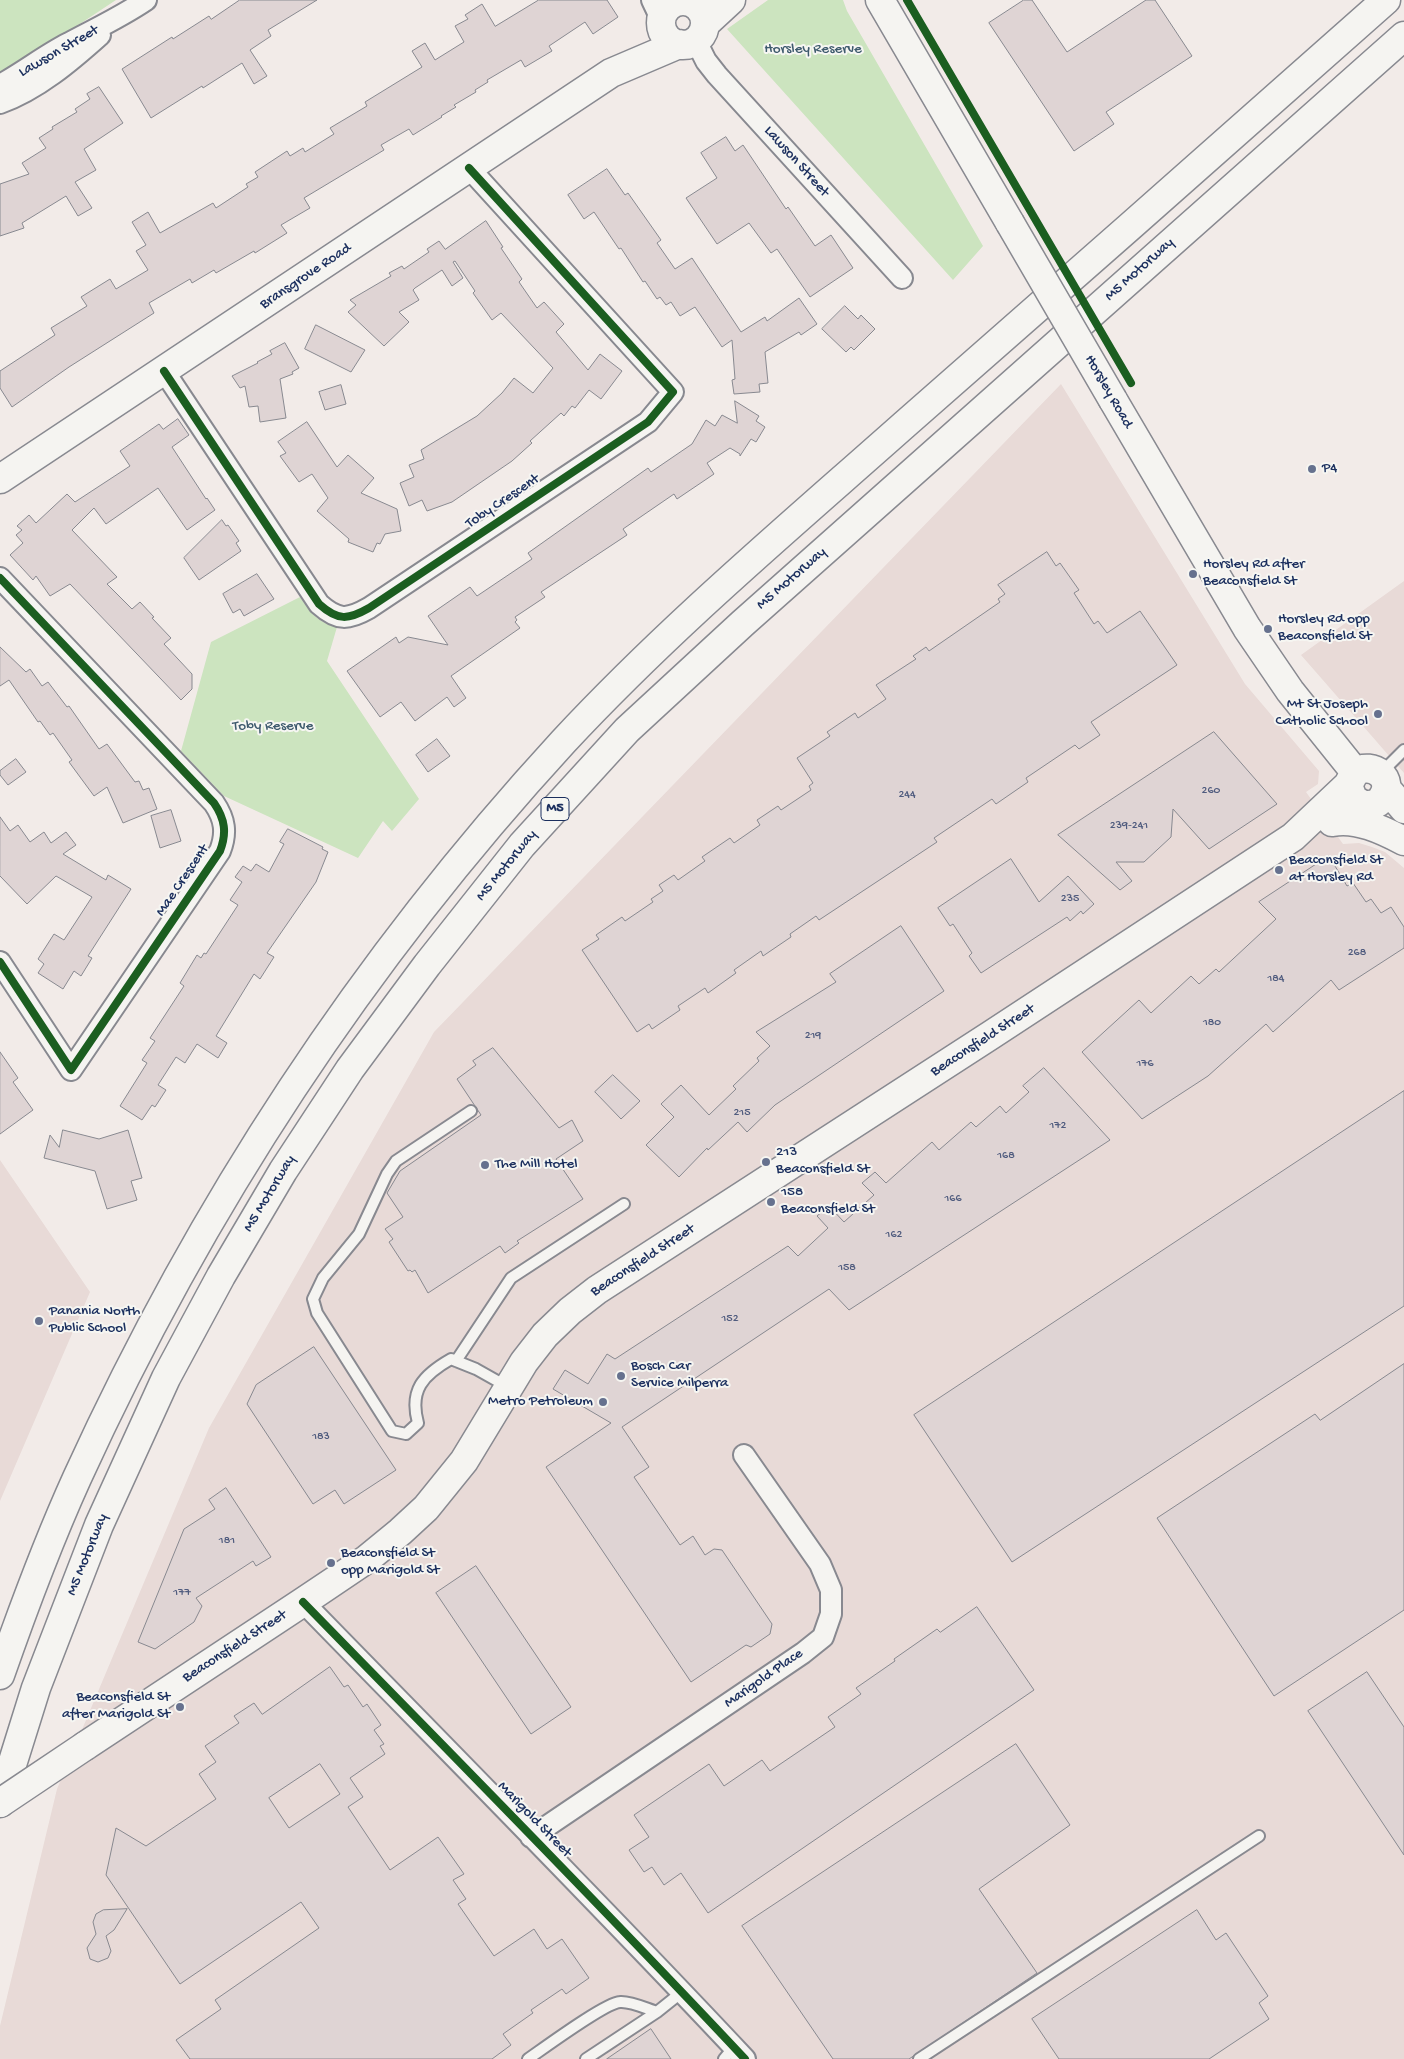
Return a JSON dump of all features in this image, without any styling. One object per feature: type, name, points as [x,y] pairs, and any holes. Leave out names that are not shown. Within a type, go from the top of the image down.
[{"type":"main road","name":"Bransgrove Road","points":[[0,479],[611,73],[690,16],[731,0]]},
{"type":"main road","name":"Horsley Road","points":[[880,0],[1246,628],[1290,691],[1385,811],[1404,830]]},
{"type":"main road","name":"M5","points":[[0,1674],[18,1623],[75,1482],[143,1341],[194,1245],[301,1072],[368,977],[426,901],[497,816],[566,739],[694,610],[1386,0]]},
{"type":"main road","name":"Bransgrove Road","points":[[611,73],[658,14]]},
{"type":"main road","points":[[658,14],[665,35],[673,43],[690,16]]},
{"type":"main road","name":"M5 Motorway","points":[[0,1803],[36,1688],[99,1525],[166,1378],[221,1276],[283,1171],[350,1069],[432,958],[522,845],[627,730],[742,623],[1404,36]]},
{"type":"main road","points":[[1338,821],[1368,788]]},
{"type":"main road","name":"Horsley Road","points":[[1368,788],[1404,809]]},
{"type":"main road","name":"Beaconsfield Street","points":[[0,1803],[303,1602],[367,1558],[400,1532],[426,1508],[464,1461],[509,1388],[545,1335],[570,1311],[597,1290],[992,1035],[1368,788]]},
{"type":"main road","points":[[1293,837],[1325,824],[1338,821],[1367,825],[1404,841]]},
{"type":"street","name":"Lawson Street","points":[[0,85],[67,44],[118,18],[146,0]]},
{"type":"street","name":"Lawson Street","points":[[690,16],[706,61],[717,75],[902,278]]},
{"type":"street","name":"Lawson Street","points":[[0,103],[22,93],[76,57],[118,18]]},
{"type":"street","name":"Toby Crescent","points":[[164,371],[319,604],[335,616],[346,618],[356,616],[648,422],[674,392],[638,355],[469,168]]},
{"type":"street","name":"Mae Crescent","points":[[0,578],[214,803],[222,814],[225,827],[224,840],[220,851],[71,1070],[0,962]]},
{"type":"street","name":"Marigold Place","points":[[531,1837],[779,1669],[823,1637],[832,1614],[831,1590],[820,1564],[744,1455]]},
{"type":"street","name":"Marigold Street","points":[[303,1602],[626,1932],[682,1992],[734,2055]]},
{"type":"lane","points":[[1368,788],[1404,750]]},
{"type":"lane","points":[[471,1111],[396,1161],[387,1174],[359,1234],[323,1278],[313,1298],[317,1314],[392,1431],[406,1434],[418,1423],[414,1409],[416,1391],[431,1370],[451,1359],[476,1369],[509,1388]]},
{"type":"lane","points":[[456,1361],[511,1278],[624,1204]]},
{"type":"lane","points":[[919,2059],[1259,1836]]},
{"type":"lane","points":[[586,2059],[657,2012],[682,1992]]},
{"type":"lane","points":[[528,2059],[613,2004],[621,2002],[657,2012]]},
{"type":"shaded area","points":[[1061,384],[1245,684],[1319,771],[1318,784],[1306,792],[1343,844],[1359,843],[1385,852],[1404,868],[1404,2059],[0,2059],[0,2026],[57,1789],[209,1428],[434,1032]]},
{"type":"shaded area","name":"Mt St Joseph Catholic School","points":[[1404,581],[1404,773],[1301,655]]},
{"type":"shaded area","name":"Panania North Public School","points":[[0,1160],[90,1292],[0,1501]]},
{"type":"green space","points":[[0,0],[116,0],[18,65],[0,74]]},
{"type":"green space","name":"Horsley Reserve","points":[[768,0],[843,0],[847,11],[983,246],[953,280],[727,29]]},
{"type":"green space","name":"Toby Reserve","points":[[300,597],[315,616],[325,623],[337,627],[327,661],[419,799],[392,831],[383,821],[358,858],[224,796],[181,751],[211,642]]},
{"type":"building","points":[[240,0],[317,0],[268,30],[271,36],[250,50],[267,76],[254,84],[242,63],[151,118],[122,69],[172,37],[173,39],[209,16],[211,19]]},
{"type":"building","points":[[539,0],[607,0],[618,17],[593,34],[585,22],[549,46],[552,51],[525,67],[521,60],[487,80],[488,82],[475,90],[476,92],[454,105],[456,107],[413,135],[409,129],[381,145],[384,150],[304,198],[310,208],[281,225],[287,233],[255,253],[254,251],[216,273],[214,270],[192,283],[190,279],[149,303],[154,313],[69,367],[12,407],[0,388],[0,371],[55,335],[51,328],[87,306],[81,297],[110,279],[116,289],[148,270],[136,251],[146,245],[132,222],[148,212],[160,233],[213,203],[216,208],[248,187],[246,184],[258,177],[255,172],[287,151],[290,156],[303,148],[305,152],[334,134],[330,128],[367,106],[365,102],[422,67],[412,51],[425,43],[435,60],[464,42],[455,26],[468,19],[465,15],[482,4],[495,26]]},
{"type":"building","points":[[1024,0],[1032,0],[1067,52],[1146,0],[1155,0],[1192,56],[1106,112],[1114,124],[1074,151],[989,23]]},
{"type":"building","points":[[99,87],[123,123],[84,149],[96,170],[75,182],[92,208],[78,216],[66,196],[22,223],[24,228],[0,236],[0,184],[29,174],[22,163],[46,148],[39,138],[53,129],[52,127],[77,112],[75,109],[90,99],[87,94]]},
{"type":"building","points":[[726,137],[735,151],[743,145],[786,209],[788,207],[815,246],[831,235],[853,268],[810,297],[777,249],[771,253],[749,223],[717,244],[686,198],[717,178],[701,153]]},
{"type":"building","points":[[607,169],[625,195],[628,193],[661,240],[657,243],[675,269],[692,258],[741,332],[765,317],[767,321],[799,298],[817,324],[801,335],[799,332],[765,352],[768,383],[759,384],[760,392],[734,394],[732,380],[735,379],[732,340],[722,347],[695,307],[680,316],[671,302],[666,305],[660,297],[657,299],[594,212],[584,219],[568,195]]},
{"type":"building","points":[[486,221],[522,279],[519,282],[537,308],[544,302],[564,324],[556,332],[588,370],[600,354],[622,371],[601,399],[589,390],[575,408],[572,406],[564,416],[561,413],[530,441],[532,443],[512,461],[452,502],[427,511],[422,500],[409,506],[400,483],[414,477],[409,465],[424,459],[421,450],[477,416],[502,393],[514,378],[533,393],[553,368],[501,313],[492,320],[473,293],[475,291],[455,261],[453,262],[463,278],[452,286],[442,270],[415,288],[413,290],[419,300],[399,312],[409,322],[384,346],[348,312],[356,305],[350,300],[391,276],[389,273],[402,266],[404,269],[429,252],[427,249],[439,241],[445,249]]},
{"type":"building","points":[[845,306],[858,319],[861,315],[875,329],[854,350],[851,347],[846,352],[822,329]]},
{"type":"building","points":[[316,325],[365,350],[351,372],[305,349]]},
{"type":"building","points":[[285,343],[299,368],[292,372],[293,374],[280,379],[286,418],[260,422],[258,406],[249,407],[245,386],[240,388],[232,376],[258,363],[272,354],[270,351]]},
{"type":"building","points":[[341,385],[346,404],[325,410],[319,392]]},
{"type":"building","points":[[735,401],[759,416],[756,421],[765,427],[756,442],[751,439],[740,456],[740,454],[730,448],[707,463],[714,474],[677,499],[674,494],[623,529],[627,535],[541,592],[545,597],[515,617],[517,620],[515,622],[520,628],[451,676],[466,698],[454,707],[447,697],[415,721],[401,702],[380,717],[347,671],[396,637],[399,643],[408,637],[448,645],[428,616],[470,587],[477,596],[532,559],[528,553],[648,468],[651,472],[692,444],[706,420],[715,426],[722,415],[737,423]]},
{"type":"building","points":[[178,419],[189,435],[172,447],[215,510],[187,530],[158,488],[106,524],[94,508],[72,530],[117,577],[107,584],[132,609],[140,602],[171,638],[164,644],[192,674],[192,689],[181,700],[70,584],[50,596],[36,576],[33,580],[10,555],[23,543],[16,535],[22,530],[17,526],[29,515],[36,523],[67,494],[75,502],[130,466],[120,451],[159,424],[163,429]]},
{"type":"building","points":[[307,422],[337,467],[348,455],[374,478],[361,493],[397,509],[401,531],[385,534],[380,544],[377,543],[373,552],[348,542],[349,539],[317,511],[328,498],[312,474],[299,482],[280,456],[286,453],[278,442]]},
{"type":"building","points":[[222,520],[226,526],[228,525],[239,541],[236,543],[241,551],[199,580],[184,558]]},
{"type":"building","points":[[1047,552],[1056,566],[1060,563],[1079,590],[1074,593],[1094,624],[1098,621],[1107,633],[1140,611],[1177,665],[1091,722],[1100,735],[1079,749],[1075,745],[1026,778],[1028,782],[996,804],[992,799],[934,838],[937,842],[819,920],[816,916],[790,934],[791,937],[763,956],[761,951],[734,970],[736,973],[708,993],[705,988],[678,1006],[680,1010],[652,1029],[649,1024],[637,1032],[582,950],[599,939],[596,935],[622,917],[625,921],[653,902],[651,899],[663,891],[659,885],[674,875],[678,880],[705,861],[702,857],[730,838],[734,843],[760,825],[757,820],[778,806],[781,810],[811,790],[809,786],[813,783],[797,758],[830,736],[827,732],[855,713],[858,718],[886,699],[876,685],[916,659],[913,656],[926,647],[929,651],[1000,602],[998,599],[1005,594],[998,585]]},
{"type":"building","points":[[257,574],[274,599],[244,616],[240,609],[233,613],[223,594]]},
{"type":"building","points":[[0,647],[26,672],[30,669],[42,686],[48,682],[67,707],[69,706],[99,749],[107,744],[135,782],[139,781],[143,790],[149,788],[157,809],[123,823],[107,787],[94,796],[69,762],[72,760],[53,733],[50,735],[40,721],[38,722],[9,680],[0,686]]},
{"type":"building","points":[[1214,732],[1277,804],[1209,849],[1173,809],[1171,837],[1144,862],[1116,862],[1132,881],[1120,890],[1058,835]]},
{"type":"building","points":[[437,739],[450,756],[428,772],[416,755]]},
{"type":"building","points":[[16,759],[26,772],[8,785],[0,775],[0,771]]},
{"type":"building","points":[[171,810],[181,841],[160,848],[151,816]]},
{"type":"building","points":[[0,817],[10,831],[18,825],[30,842],[44,832],[51,843],[66,832],[76,845],[63,854],[106,880],[108,875],[131,889],[88,956],[92,958],[81,976],[74,971],[63,989],[38,973],[44,964],[38,959],[54,934],[64,940],[92,897],[56,876],[27,904],[0,876]]},
{"type":"building","points":[[288,829],[323,847],[322,849],[328,852],[316,882],[267,953],[274,957],[260,979],[254,974],[216,1036],[227,1043],[218,1058],[197,1044],[185,1063],[176,1057],[158,1085],[166,1090],[155,1107],[152,1105],[142,1120],[120,1106],[147,1063],[142,1060],[155,1041],[150,1038],[184,986],[180,983],[197,955],[201,958],[204,953],[206,954],[238,905],[230,900],[242,882],[235,877],[243,866],[251,871],[256,864],[269,872],[284,844],[280,842]]},
{"type":"building","points":[[1329,856],[1347,886],[1353,883],[1366,902],[1371,899],[1381,913],[1391,907],[1404,927],[1404,948],[1339,990],[1331,980],[1273,1032],[1266,1024],[1208,1076],[1142,1119],[1082,1052],[1139,1000],[1151,1013],[1191,976],[1199,984],[1216,969],[1219,972],[1276,919],[1259,902]]},
{"type":"building","points":[[1011,859],[1039,902],[1068,876],[1094,904],[1083,914],[1081,911],[1070,921],[1067,917],[981,973],[969,956],[972,953],[953,924],[950,926],[938,908]]},
{"type":"building","points":[[901,926],[944,991],[775,1105],[747,1132],[738,1122],[708,1150],[707,1148],[679,1177],[646,1145],[674,1117],[661,1104],[681,1085],[709,1115],[736,1089],[733,1086],[759,1061],[757,1058],[770,1046],[756,1032],[836,982],[830,974]]},
{"type":"building","name":"The Mill Hotel","points":[[493,1048],[559,1128],[572,1120],[583,1141],[556,1159],[583,1199],[517,1241],[519,1243],[505,1253],[500,1246],[428,1293],[415,1270],[412,1272],[408,1271],[389,1242],[393,1239],[385,1229],[403,1217],[387,1193],[400,1171],[481,1115],[457,1079],[476,1065],[473,1061]]},
{"type":"building","points":[[0,1052],[18,1078],[13,1082],[33,1110],[0,1134]]},
{"type":"building","points":[[1044,1068],[1110,1140],[849,1310],[829,1289],[622,1427],[649,1467],[634,1477],[680,1545],[693,1536],[705,1555],[714,1549],[722,1550],[772,1624],[770,1634],[751,1647],[746,1645],[691,1682],[546,1467],[611,1423],[553,1389],[565,1370],[588,1384],[607,1354],[615,1359],[788,1246],[798,1256],[828,1228],[817,1216],[829,1206],[844,1222],[874,1195],[862,1183],[875,1172],[886,1183],[932,1142],[939,1150],[971,1122],[976,1127],[1000,1106],[1006,1113],[1029,1092],[1023,1086]]},
{"type":"building","points":[[613,1075],[640,1101],[621,1119],[595,1092]]},
{"type":"building","points":[[1404,1091],[1404,1306],[1012,1562],[914,1415]]},
{"type":"building","points":[[63,1130],[99,1139],[128,1130],[142,1178],[131,1181],[137,1200],[107,1209],[95,1171],[44,1158],[50,1135],[59,1147]]},
{"type":"building","points":[[314,1347],[396,1470],[344,1504],[335,1490],[313,1504],[247,1404],[256,1385]]},
{"type":"building","points":[[1404,1364],[1404,1610],[1274,1696],[1157,1518],[1315,1414],[1320,1420]]},
{"type":"building","points":[[226,1488],[271,1557],[256,1566],[253,1561],[196,1598],[202,1606],[194,1622],[155,1649],[138,1642],[184,1529],[215,1509],[209,1500]]},
{"type":"building","points":[[476,1566],[571,1707],[531,1734],[436,1593]]},
{"type":"building","points":[[977,1607],[1034,1690],[708,1913],[681,1873],[664,1885],[652,1867],[644,1872],[629,1850],[649,1837],[634,1815],[709,1764],[724,1786],[762,1760],[770,1771],[835,1727],[828,1717],[861,1694],[856,1688],[937,1629],[940,1632]]},
{"type":"building","points":[[330,1667],[344,1687],[348,1685],[363,1707],[367,1704],[381,1725],[374,1730],[384,1744],[380,1746],[385,1754],[350,1778],[363,1797],[348,1807],[390,1870],[438,1837],[464,1874],[453,1880],[466,1899],[458,1904],[494,1956],[534,1929],[547,1949],[562,1939],[589,1978],[566,1994],[562,1989],[531,2010],[533,2013],[503,2034],[511,2045],[492,2059],[190,2059],[176,2040],[221,2009],[215,2000],[319,1928],[301,1902],[180,1984],[106,1875],[116,1828],[146,1846],[216,1799],[199,1774],[216,1762],[205,1746],[239,1723],[234,1716],[254,1703],[262,1714]],"holes":[[[320,1764],[340,1794],[289,1828],[269,1798]]]},
{"type":"building","points":[[1367,1672],[1404,1727],[1404,1855],[1308,1711]]},
{"type":"building","points":[[1016,1744],[1070,1825],[979,1889],[1037,1973],[909,2059],[833,2059],[742,1926]]},
{"type":"building","points":[[127,1909],[114,1930],[106,1936],[111,1951],[108,1958],[98,1962],[90,1959],[87,1948],[96,1934],[93,1922],[96,1914],[103,1910]]},
{"type":"building","points":[[1197,1910],[1216,1940],[1226,1933],[1268,1996],[1259,2003],[1269,2019],[1209,2059],[1059,2059],[1032,2019]]},
{"type":"building","points":[[651,2029],[671,2059],[607,2059]]},
{"type":"cycle path","points":[[907,0],[1131,383]]},
{"type":"cycle path","points":[[164,371],[319,604],[326,610],[343,617],[355,615],[369,608],[648,422],[673,392],[469,168]]},
{"type":"cycle path","points":[[0,578],[214,803],[221,815],[224,826],[224,838],[220,851],[71,1070],[0,962]]},
{"type":"cycle path","points":[[303,1602],[580,1886],[745,2059]]},
{"type":"place","name":"P4","points":[[1312,469]]},
{"type":"place","name":"Horsley Rd after Beaconsfield St","points":[[1193,574]]},
{"type":"place","name":"Horsley Rd opp Beaconsfield St","points":[[1268,629]]},
{"type":"place","name":"Mt St Joseph Catholic School","points":[[1378,714]]},
{"type":"place","name":"Beaconsfield St at Horsley Rd","points":[[1279,870]]},
{"type":"place","name":"213 Beaconsfield St","points":[[766,1162]]},
{"type":"place","name":"The Mill Hotel","points":[[485,1165]]},
{"type":"place","name":"158 Beaconsfield St","points":[[771,1202]]},
{"type":"place","name":"Panania North Public School","points":[[39,1321]]},
{"type":"place","name":"Bosch Car Service Milperra","points":[[621,1376]]},
{"type":"place","name":"Metro Petroleum","points":[[603,1402]]},
{"type":"place","name":"Beaconsfield St opp Marigold St","points":[[331,1563]]},
{"type":"place","name":"Beaconsfield St after Marigold St","points":[[180,1707]]}]
